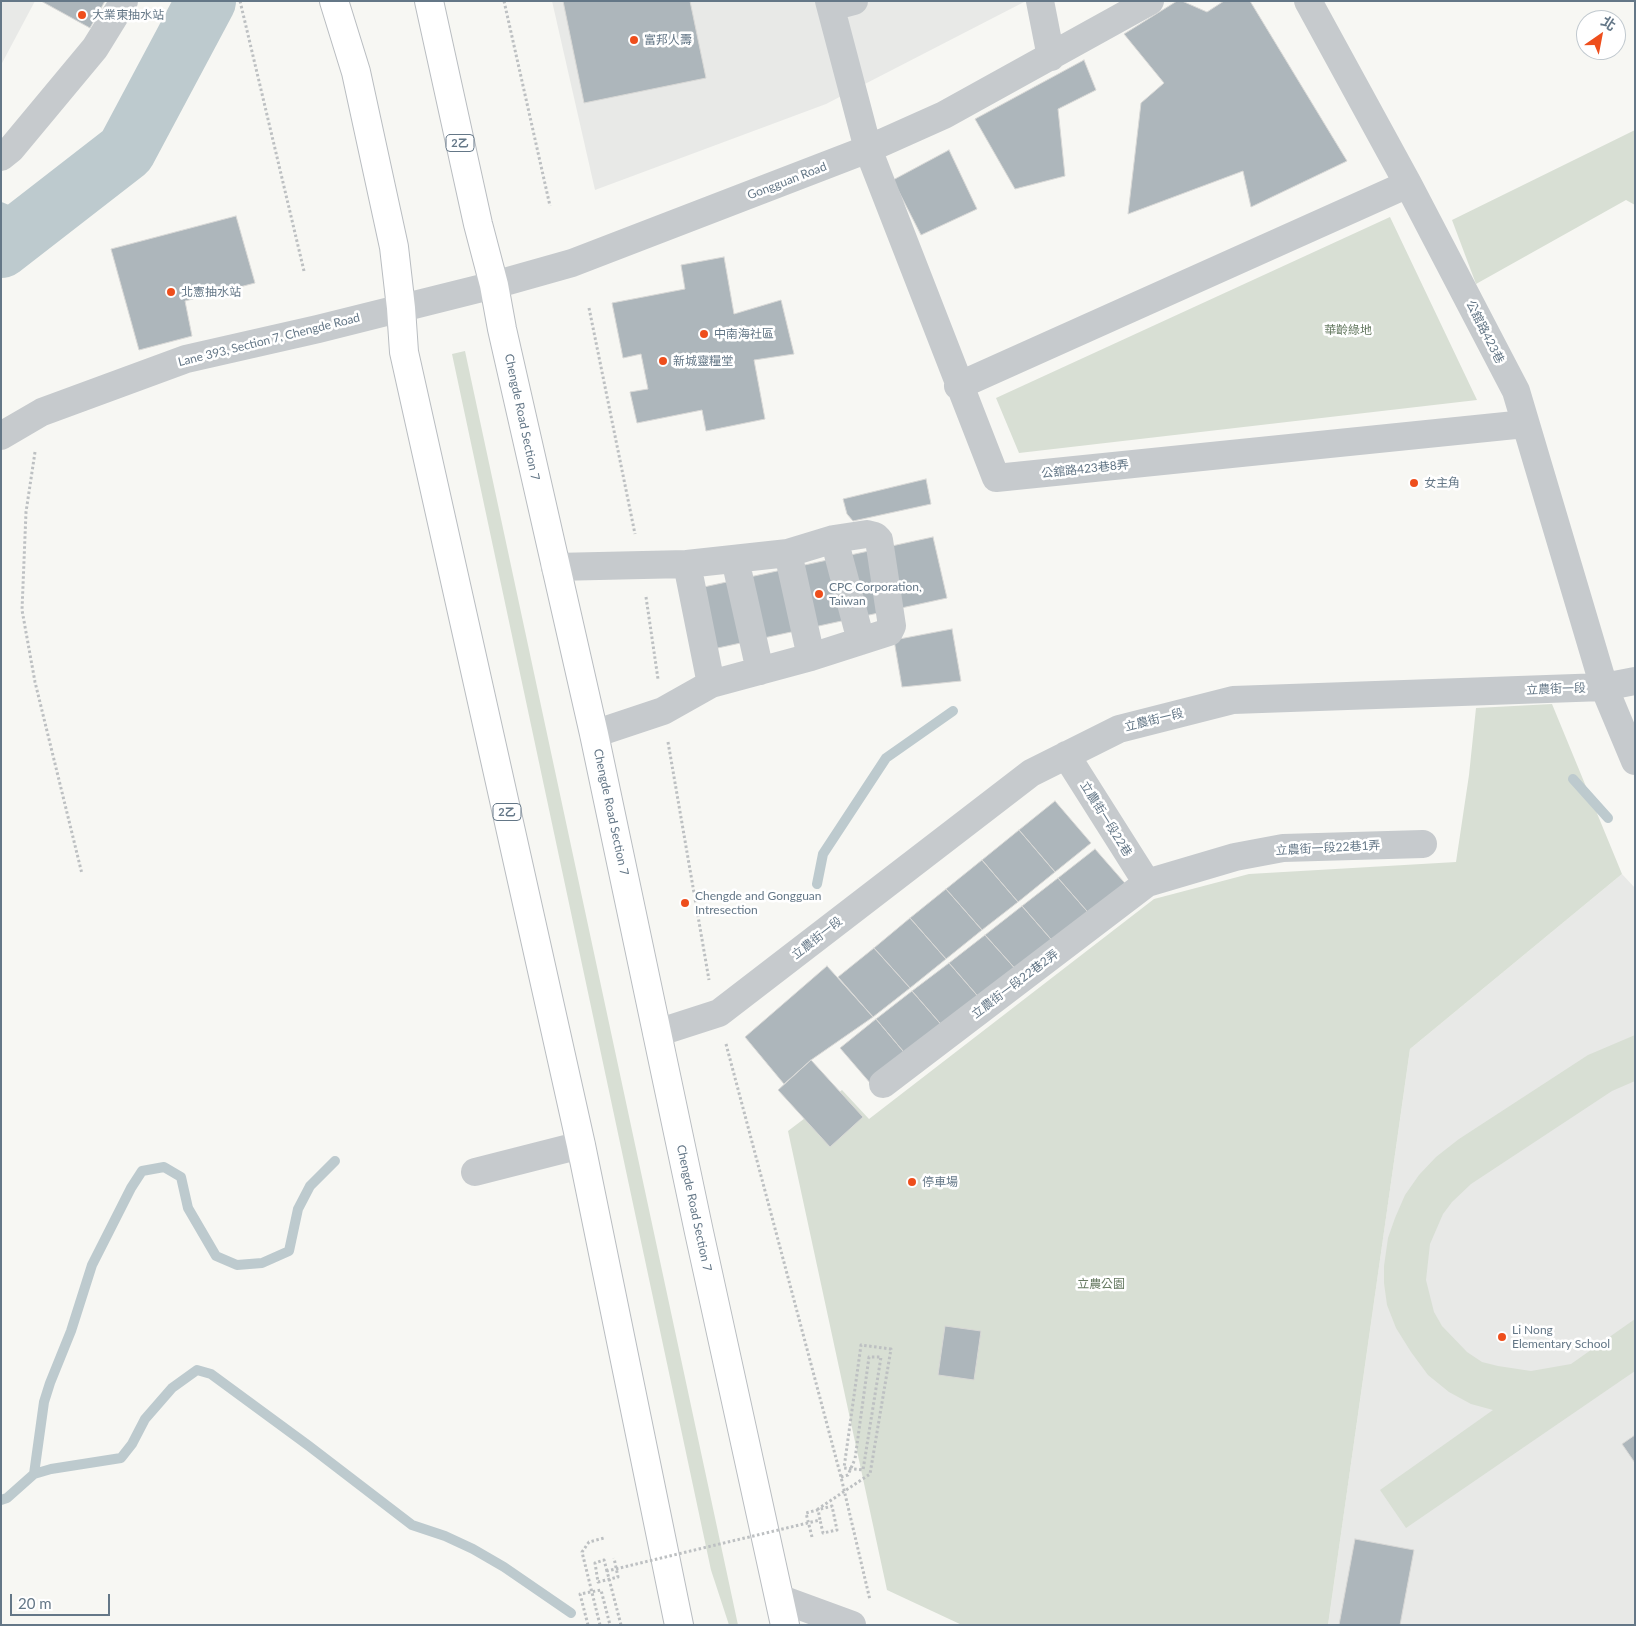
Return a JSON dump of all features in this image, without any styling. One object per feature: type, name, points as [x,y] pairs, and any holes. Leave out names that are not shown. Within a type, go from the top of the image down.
[{"type":"main road","name":"2乙","points":[[334,1],[356,72],[388,218],[402,308],[404,352],[580,1145],[679,1625]]},
{"type":"main road","name":"Chengde Road Section 7","points":[[429,1],[594,734],[699,1232],[783,1612]]},
{"type":"street","points":[[1,157],[11,149],[96,48],[124,1]]},
{"type":"street","points":[[1040,1],[1051,57]]},
{"type":"street","name":"Gongguan Road","points":[[402,308],[572,263],[868,149],[944,115],[1150,1]]},
{"type":"street","name":"公舘路423巷","points":[[1308,1],[1408,184],[1516,392],[1604,687]]},
{"type":"street","name":"公舘路423巷8弄","points":[[838,3],[868,149],[958,386],[996,478],[1525,424]]},
{"type":"street","points":[[958,386],[1408,184]]},
{"type":"street","name":"Lane 393, Section 7, Chengde Road","points":[[1,436],[42,412],[186,358],[318,329],[402,308]]},
{"type":"street","points":[[555,567],[687,564],[788,553],[834,539],[867,534],[875,536],[879,540],[892,626],[889,632],[810,657],[711,684],[663,711],[594,734]]},
{"type":"street","points":[[834,539],[861,641]]},
{"type":"street","points":[[788,553],[810,657]]},
{"type":"street","points":[[735,559],[760,671]]},
{"type":"street","points":[[687,564],[711,684]]},
{"type":"street","points":[[1604,687],[1635,681]]},
{"type":"street","name":"立農街一段","points":[[658,1033],[719,1013],[1031,773],[1119,728],[1233,700],[1604,687],[1635,761]]},
{"type":"street","name":"立農街一段22巷","points":[[1066,756],[1147,883]]},
{"type":"street","name":"立農街一段22巷1弄","points":[[1147,883],[1235,857],[1283,848],[1423,844]]},
{"type":"street","name":"立農街一段22巷2弄","points":[[883,1084],[1147,883]]},
{"type":"street","points":[[475,1172],[580,1145]]},
{"type":"street","points":[[783,1612],[852,1625]]},
{"type":"path","points":[[240,1],[304,271]]},
{"type":"path","points":[[504,1],[550,206]]},
{"type":"path","points":[[589,308],[641,566],[663,711],[710,983]]},
{"type":"path","points":[[42,412],[26,512],[22,610],[35,682],[82,874]]},
{"type":"path","points":[[726,1044],[841,1477],[872,1606]]},
{"type":"path","points":[[812,1537],[806,1513],[832,1506],[837,1530],[823,1533],[820,1520],[818,1509],[870,1474],[891,1349],[861,1345],[844,1468],[863,1470],[881,1357],[870,1357],[855,1459],[848,1475],[841,1477]]},
{"type":"path","points":[[607,1571],[820,1520]]},
{"type":"path","points":[[600,1625],[582,1552],[589,1542],[604,1538]]},
{"type":"path","points":[[614,1558],[618,1577],[598,1582],[594,1563],[604,1560],[607,1571],[621,1625]]},
{"type":"path","points":[[588,1625],[580,1594],[601,1590],[610,1625]]},
{"type":"shaded area","points":[[1,1],[35,1],[1,65]]},
{"type":"shaded area","points":[[552,1],[1026,1],[826,104],[595,190]]},
{"type":"shaded area","name":"Li Nong Elementary School","points":[[1622,874],[1635,888],[1635,1625],[1328,1625],[1410,1049]]},
{"type":"green space","points":[[1635,130],[1635,205],[1626,200],[1476,284],[1452,220]]},
{"type":"green space","name":"華齡綠地","points":[[1390,217],[1477,400],[1019,453],[996,398]]},
{"type":"green space","points":[[465,351],[738,1625],[729,1625],[711,1570],[452,354]]},
{"type":"green space","name":"立農公園","points":[[1552,704],[1622,874],[1410,1049],[1328,1625],[962,1625],[887,1590],[788,1131],[842,1090],[869,1119],[1154,899],[1249,874],[1456,862],[1469,775],[1476,708]]},
{"type":"green space","points":[[1635,1035],[1635,1081],[1612,1091],[1471,1184],[1452,1202],[1443,1214],[1430,1244],[1426,1280],[1434,1312],[1442,1326],[1467,1352],[1482,1362],[1531,1371],[1571,1364],[1635,1319],[1635,1371],[1406,1528],[1380,1490],[1493,1410],[1471,1404],[1449,1392],[1428,1375],[1396,1328],[1387,1305],[1384,1266],[1388,1238],[1405,1195],[1419,1175],[1436,1157],[1459,1139],[1588,1055]]},
{"type":"building","name":"大業東抽水站","points":[[41,1],[105,1],[90,28]]},
{"type":"building","name":"富邦人壽","points":[[563,1],[690,1],[706,78],[584,103]]},
{"type":"building","points":[[1177,1],[1182,1],[1207,12],[1224,1],[1250,1],[1347,161],[1251,207],[1243,171],[1128,214],[1141,103],[1164,83],[1124,34]]},
{"type":"building","points":[[1084,60],[1096,90],[1058,109],[1065,176],[1015,189],[975,119]]},
{"type":"building","points":[[949,150],[977,209],[921,235],[893,180]]},
{"type":"building","name":"北憲抽水站","points":[[236,216],[255,283],[185,301],[192,336],[139,350],[111,249]]},
{"type":"building","name":"中南海社區","points":[[724,257],[734,314],[781,300],[794,354],[754,360],[765,419],[706,431],[702,410],[637,423],[630,392],[648,389],[641,354],[623,358],[612,303],[685,289],[681,265]]},
{"type":"building","points":[[926,479],[931,504],[853,521],[847,514],[843,499]]},
{"type":"building","name":"CPC Corporation, Taiwan","points":[[933,537],[947,598],[704,651],[690,590]]},
{"type":"building","points":[[952,629],[961,681],[902,687],[894,640]]},
{"type":"building","points":[[1055,801],[1091,843],[1055,872],[1019,830]]},
{"type":"building","points":[[1019,830],[1055,872],[1018,902],[982,860]]},
{"type":"building","points":[[1095,849],[1130,889],[1093,918],[1058,878]]},
{"type":"building","points":[[982,860],[1018,902],[982,930],[946,889]]},
{"type":"building","points":[[1058,878],[1093,918],[1056,945],[1022,906]]},
{"type":"building","points":[[946,889],[982,930],[946,959],[910,918]]},
{"type":"building","points":[[1022,906],[1056,945],[1019,973],[985,935]]},
{"type":"building","points":[[910,918],[946,959],[910,988],[874,948]]},
{"type":"building","points":[[985,935],[1019,973],[982,1001],[949,963]]},
{"type":"building","points":[[874,948],[910,988],[873,1017],[838,977]]},
{"type":"building","points":[[949,963],[982,1001],[945,1029],[912,991]]},
{"type":"building","points":[[827,966],[873,1017],[811,1060],[784,1084],[745,1037]]},
{"type":"building","points":[[912,991],[945,1029],[908,1057],[876,1019]]},
{"type":"building","points":[[876,1019],[908,1057],[871,1084],[840,1048]]},
{"type":"building","points":[[811,1060],[863,1117],[830,1147],[778,1090]]},
{"type":"building","points":[[945,1326],[981,1331],[974,1380],[938,1375]]},
{"type":"building","points":[[1635,1435],[1635,1463],[1622,1444]]},
{"type":"building","points":[[1355,1539],[1414,1550],[1400,1625],[1339,1625]]},
{"type":"waterway","points":[[1,248],[126,151],[206,1]]},
{"type":"waterway","points":[[1,207],[36,222]]},
{"type":"waterway","points":[[817,884],[823,854],[886,758],[953,711]]},
{"type":"waterway","points":[[1573,779],[1608,818]]},
{"type":"waterway","points":[[1,1500],[7,1498],[34,1474],[44,1402],[71,1331],[92,1265],[131,1188],[142,1171],[164,1167],[181,1177],[188,1208],[216,1256],[237,1265],[262,1263],[289,1251],[298,1209],[310,1186],[335,1161]]},
{"type":"waterway","points":[[34,1474],[51,1469],[121,1458],[132,1444],[145,1419],[172,1388],[197,1370],[211,1374],[412,1525],[445,1536],[473,1549],[504,1567],[571,1613]]},
{"type":"place","name":"大業東抽水站","points":[[82,15]]},
{"type":"place","name":"富邦人壽","points":[[634,40]]},
{"type":"place","name":"北憲抽水站","points":[[171,292]]},
{"type":"place","name":"中南海社區","points":[[704,334]]},
{"type":"place","name":"新城靈糧堂","points":[[663,361]]},
{"type":"place","name":"女主角","points":[[1414,483]]},
{"type":"place","name":"CPC Corporation, Taiwan","points":[[819,594]]},
{"type":"place","name":"Chengde and Gongguan Intresection","points":[[685,903]]},
{"type":"place","name":"停車場","points":[[912,1182]]},
{"type":"place","name":"Li Nong Elementary School","points":[[1502,1337]]}]
